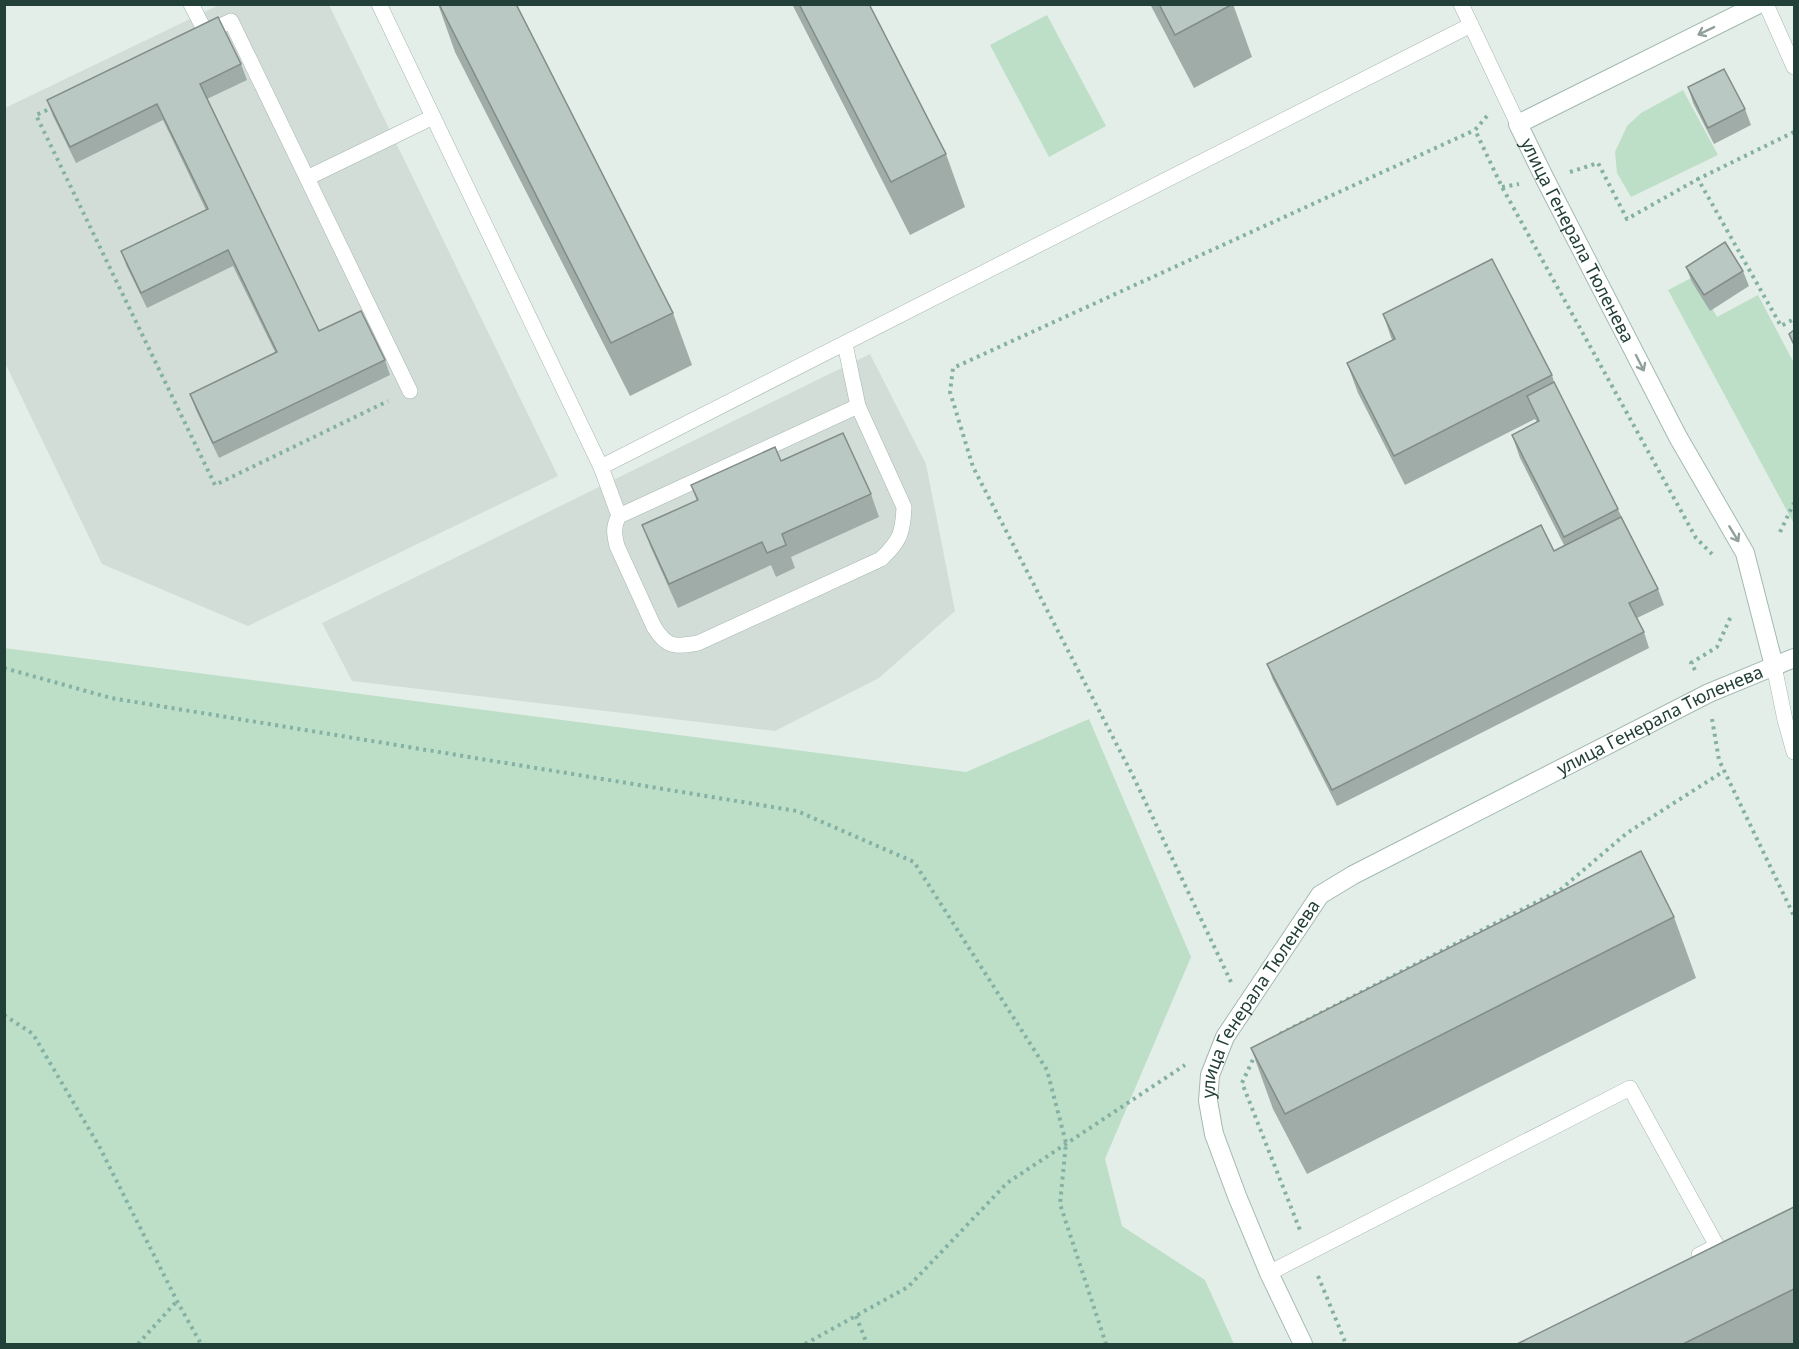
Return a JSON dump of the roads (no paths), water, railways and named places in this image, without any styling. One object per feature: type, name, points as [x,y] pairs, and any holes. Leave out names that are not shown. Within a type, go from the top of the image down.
[{"type":"street","name":"улица Генерала Тюленева","points":[[1759,4],[1518,124],[1678,437],[1745,552],[1774,666]]},
{"type":"street","name":"улица Генерала Тюленева","points":[[1304,1344],[1269,1273],[1236,1196],[1214,1134],[1208,1101],[1210,1076],[1225,1037],[1320,896],[1353,875],[1708,693],[1794,658]]},
{"type":"lane","points":[[191,4],[206,33],[231,21],[410,391]]},
{"type":"lane","points":[[379,4],[601,467],[619,516]]},
{"type":"lane","points":[[1461,4],[1518,124]]},
{"type":"lane","points":[[1766,4],[1794,67]]},
{"type":"lane","points":[[601,467],[1471,25]]},
{"type":"lane","points":[[307,178],[433,117]]},
{"type":"lane","points":[[844,344],[858,406],[904,507],[903,525],[896,545],[881,559],[698,643],[678,646],[662,639],[617,546],[614,534],[615,523],[619,516],[858,406]]},
{"type":"lane","points":[[1774,666],[1794,752]]},
{"type":"lane","points":[[1269,1273],[1629,1088],[1717,1246],[1686,1262]]}]
